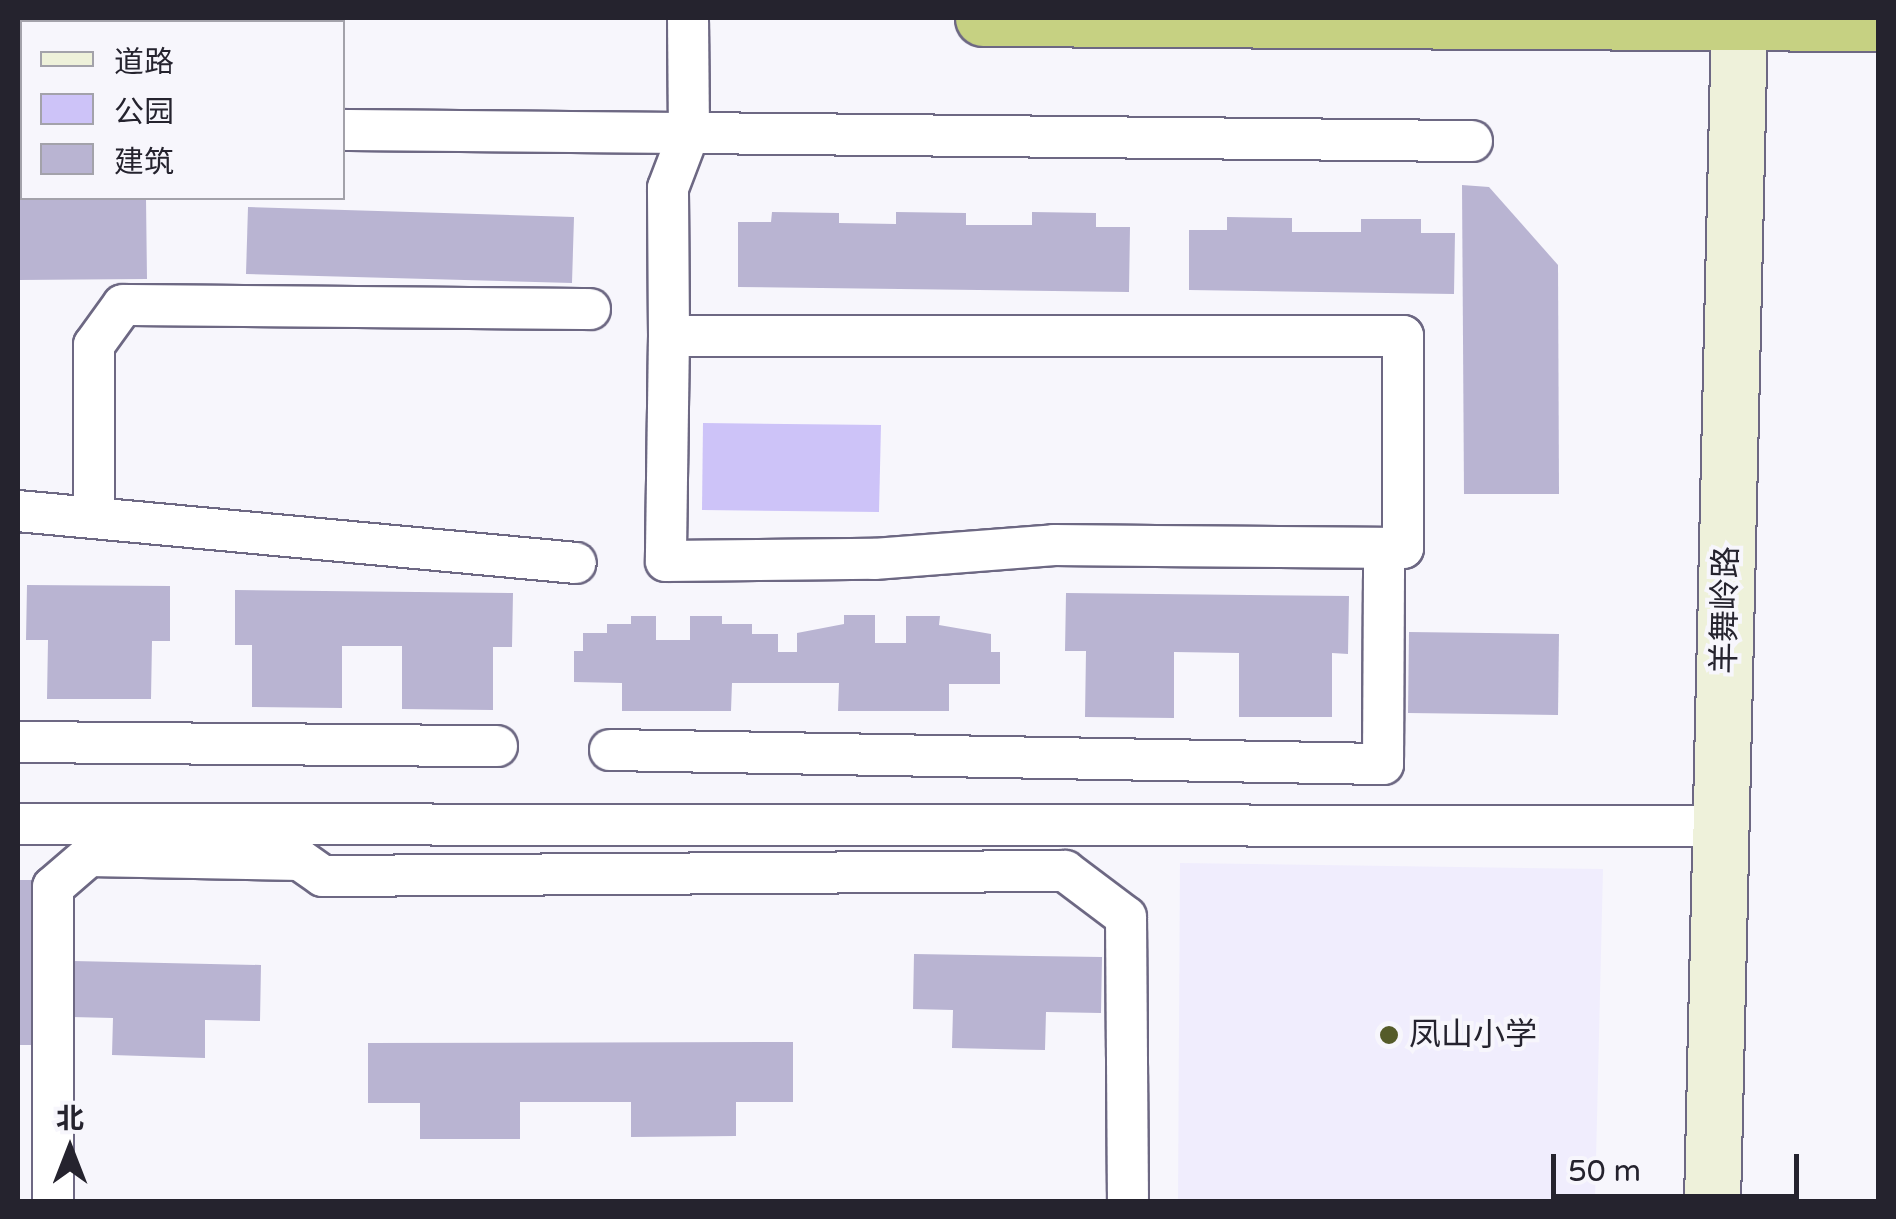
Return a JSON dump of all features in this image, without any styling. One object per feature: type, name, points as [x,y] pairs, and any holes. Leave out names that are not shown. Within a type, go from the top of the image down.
[{"type":"highway","points":[[983,18],[1878,23]]},
{"type":"street","points":[[670,336],[1403,336],[1403,548],[1054,545],[874,559],[666,561],[668,188],[689,134],[688,18]]},
{"type":"street","name":"羊舞岭路","points":[[1712,1202],[1739,20]]},
{"type":"street","points":[[345,130],[1472,141]]},
{"type":"street","points":[[94,518],[94,345],[123,305],[590,309]]},
{"type":"street","points":[[18,510],[576,563]]},
{"type":"street","points":[[610,750],[1383,764],[1384,548]]},
{"type":"street","points":[[18,742],[497,746]]},
{"type":"street","points":[[18,824],[1721,826]]},
{"type":"street","points":[[53,1202],[53,888],[89,856],[300,860],[323,876],[1065,872],[1126,917],[1128,1202]]},
{"type":"shaded area","name":"凤山小学","points":[[1180,863],[1603,869],[1595,1201],[1178,1201]]},
{"type":"green space","points":[[703,423],[881,425],[879,512],[702,510]]},
{"type":"building","points":[[18,178],[20,200],[146,200],[147,279],[18,280]]},
{"type":"building","points":[[1462,185],[1489,187],[1558,265],[1559,494],[1464,494]]},
{"type":"building","points":[[248,207],[574,217],[572,283],[246,274]]},
{"type":"building","points":[[772,212],[839,213],[839,223],[896,224],[896,212],[966,213],[966,225],[1032,225],[1032,212],[1096,213],[1096,227],[1130,227],[1129,292],[738,287],[738,222],[771,222]]},
{"type":"building","points":[[1227,217],[1292,218],[1292,232],[1361,232],[1361,219],[1421,219],[1421,233],[1455,233],[1454,294],[1189,290],[1189,230],[1227,230]]},
{"type":"building","points":[[27,585],[170,586],[170,641],[152,641],[151,699],[47,699],[48,640],[26,640]]},
{"type":"building","points":[[235,590],[513,593],[512,647],[493,647],[493,710],[402,709],[402,646],[342,646],[342,708],[252,707],[252,645],[235,645]]},
{"type":"building","points":[[1066,593],[1349,596],[1348,654],[1332,653],[1332,717],[1239,717],[1239,653],[1174,652],[1174,718],[1085,717],[1086,651],[1065,651]]},
{"type":"building","points":[[844,615],[875,615],[875,643],[906,643],[906,616],[940,616],[939,625],[991,634],[991,652],[1000,652],[1000,684],[949,684],[949,711],[838,711],[839,683],[732,683],[731,711],[622,711],[622,683],[574,682],[574,651],[583,651],[583,633],[607,633],[607,624],[631,624],[631,616],[656,616],[656,640],[690,640],[690,616],[722,616],[722,624],[752,624],[752,634],[778,634],[778,652],[797,652],[797,633],[844,624]]},
{"type":"building","points":[[1409,632],[1559,634],[1558,715],[1408,713]]},
{"type":"building","points":[[18,880],[36,880],[34,1045],[18,1045]]},
{"type":"building","points":[[914,954],[1102,957],[1101,1013],[1046,1012],[1045,1050],[952,1048],[953,1010],[913,1009]]},
{"type":"building","points":[[73,961],[261,965],[260,1021],[205,1020],[205,1058],[112,1055],[113,1018],[72,1017]]},
{"type":"building","points":[[793,1042],[793,1102],[736,1102],[736,1136],[631,1137],[631,1102],[520,1102],[520,1139],[420,1139],[420,1103],[368,1103],[368,1043]]},
{"type":"place","name":"凤山小学","points":[[1389,1035]]}]
